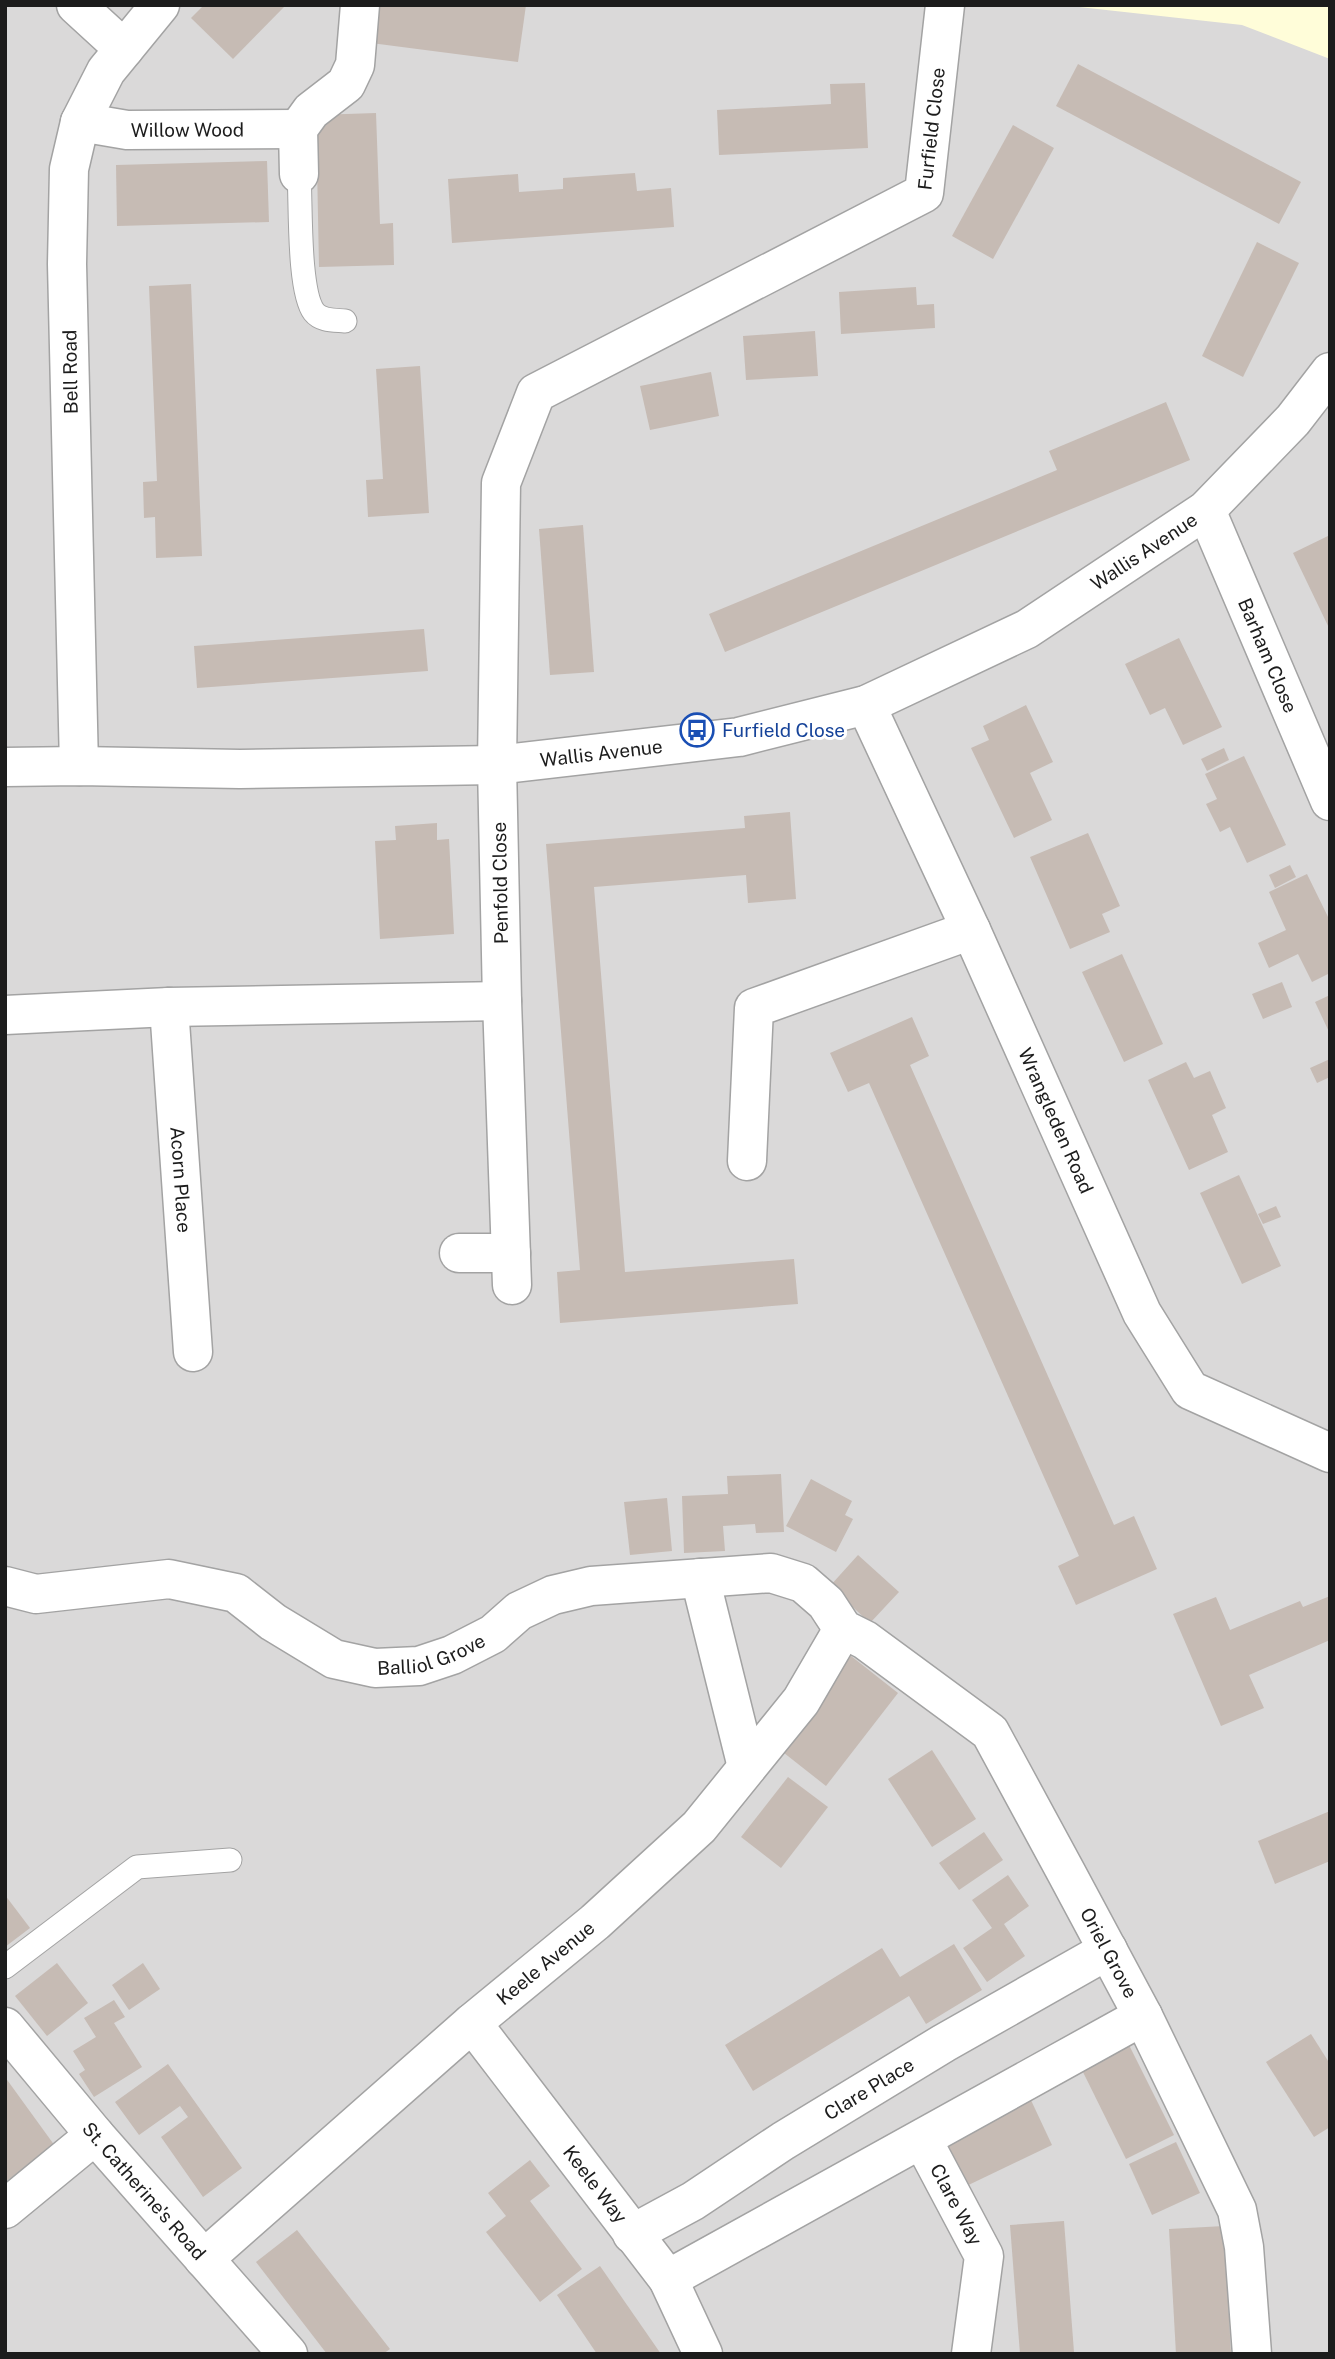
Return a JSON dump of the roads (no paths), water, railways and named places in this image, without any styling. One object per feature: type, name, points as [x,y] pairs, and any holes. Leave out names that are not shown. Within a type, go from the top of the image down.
[{"type":"street","points":[[76,5],[124,49]]},
{"type":"street","name":"Bell Road","points":[[79,766],[67,264],[69,169],[80,122],[106,71],[160,5]]},
{"type":"street","points":[[299,174],[298,129],[311,111],[346,84],[355,65],[360,5]]},
{"type":"street","name":"Furfield Close","points":[[498,765],[501,483],[536,393],[924,193],[944,5]]},
{"type":"street","name":"Willow Wood","points":[[80,122],[127,130],[298,129]]},
{"type":"street","name":"Wallis Avenue","points":[[5,767],[240,769],[498,765],[739,737],[866,705],[1027,629],[1206,510],[1293,420],[1330,372]]},
{"type":"street","name":"Barham Close","points":[[1206,510],[1330,801]]},
{"type":"street","name":"Wrangleden Road","points":[[866,705],[971,930],[1142,1313],[1190,1390],[1330,1453]]},
{"type":"street","name":"Penfold Close","points":[[459,1253],[512,1269],[502,1001],[498,765]]},
{"type":"street","points":[[747,1161],[754,1008],[971,930]]},
{"type":"street","points":[[5,1016],[169,1007],[502,1001]]},
{"type":"street","name":"Acorn Place","points":[[169,1007],[193,1352]]},
{"type":"street","name":"Balliol Grove","points":[[5,1586],[36,1594],[169,1579],[236,1593],[272,1622],[334,1659],[375,1668],[419,1666],[452,1655],[493,1634],[519,1611],[553,1595],[591,1586],[771,1573],[803,1583],[826,1603],[843,1629]]},
{"type":"street","points":[[700,1578],[747,1767]]},
{"type":"street","name":"Keele Avenue","points":[[204,2259],[472,2023],[595,1922],[699,1827],[801,1701],[843,1629]]},
{"type":"street","name":"Oriel Grove","points":[[843,1629],[865,1640],[990,1732],[1143,2016],[1237,2210],[1244,2247],[1252,2354]]},
{"type":"street","name":"Clare Place","points":[[632,2234],[693,2201],[783,2141],[944,2043],[1108,1950]]},
{"type":"street","points":[[668,2279],[1143,2016]]},
{"type":"street","name":"Keele Way","points":[[472,2023],[668,2279],[703,2354]]},
{"type":"street","name":"St. Catherine's Road","points":[[5,2027],[204,2259],[272,2348]]},
{"type":"street","points":[[5,2208],[95,2135]]},
{"type":"street","name":"Clare Way","points":[[922,2139],[984,2256],[971,2354]]},
{"type":"lane","points":[[299,174],[305,288],[314,312],[326,320],[345,321]]},
{"type":"lane","points":[[5,1967],[137,1867],[230,1860]]},
{"type":"place","name":"Furfield Close","points":[[697,730]]}]
